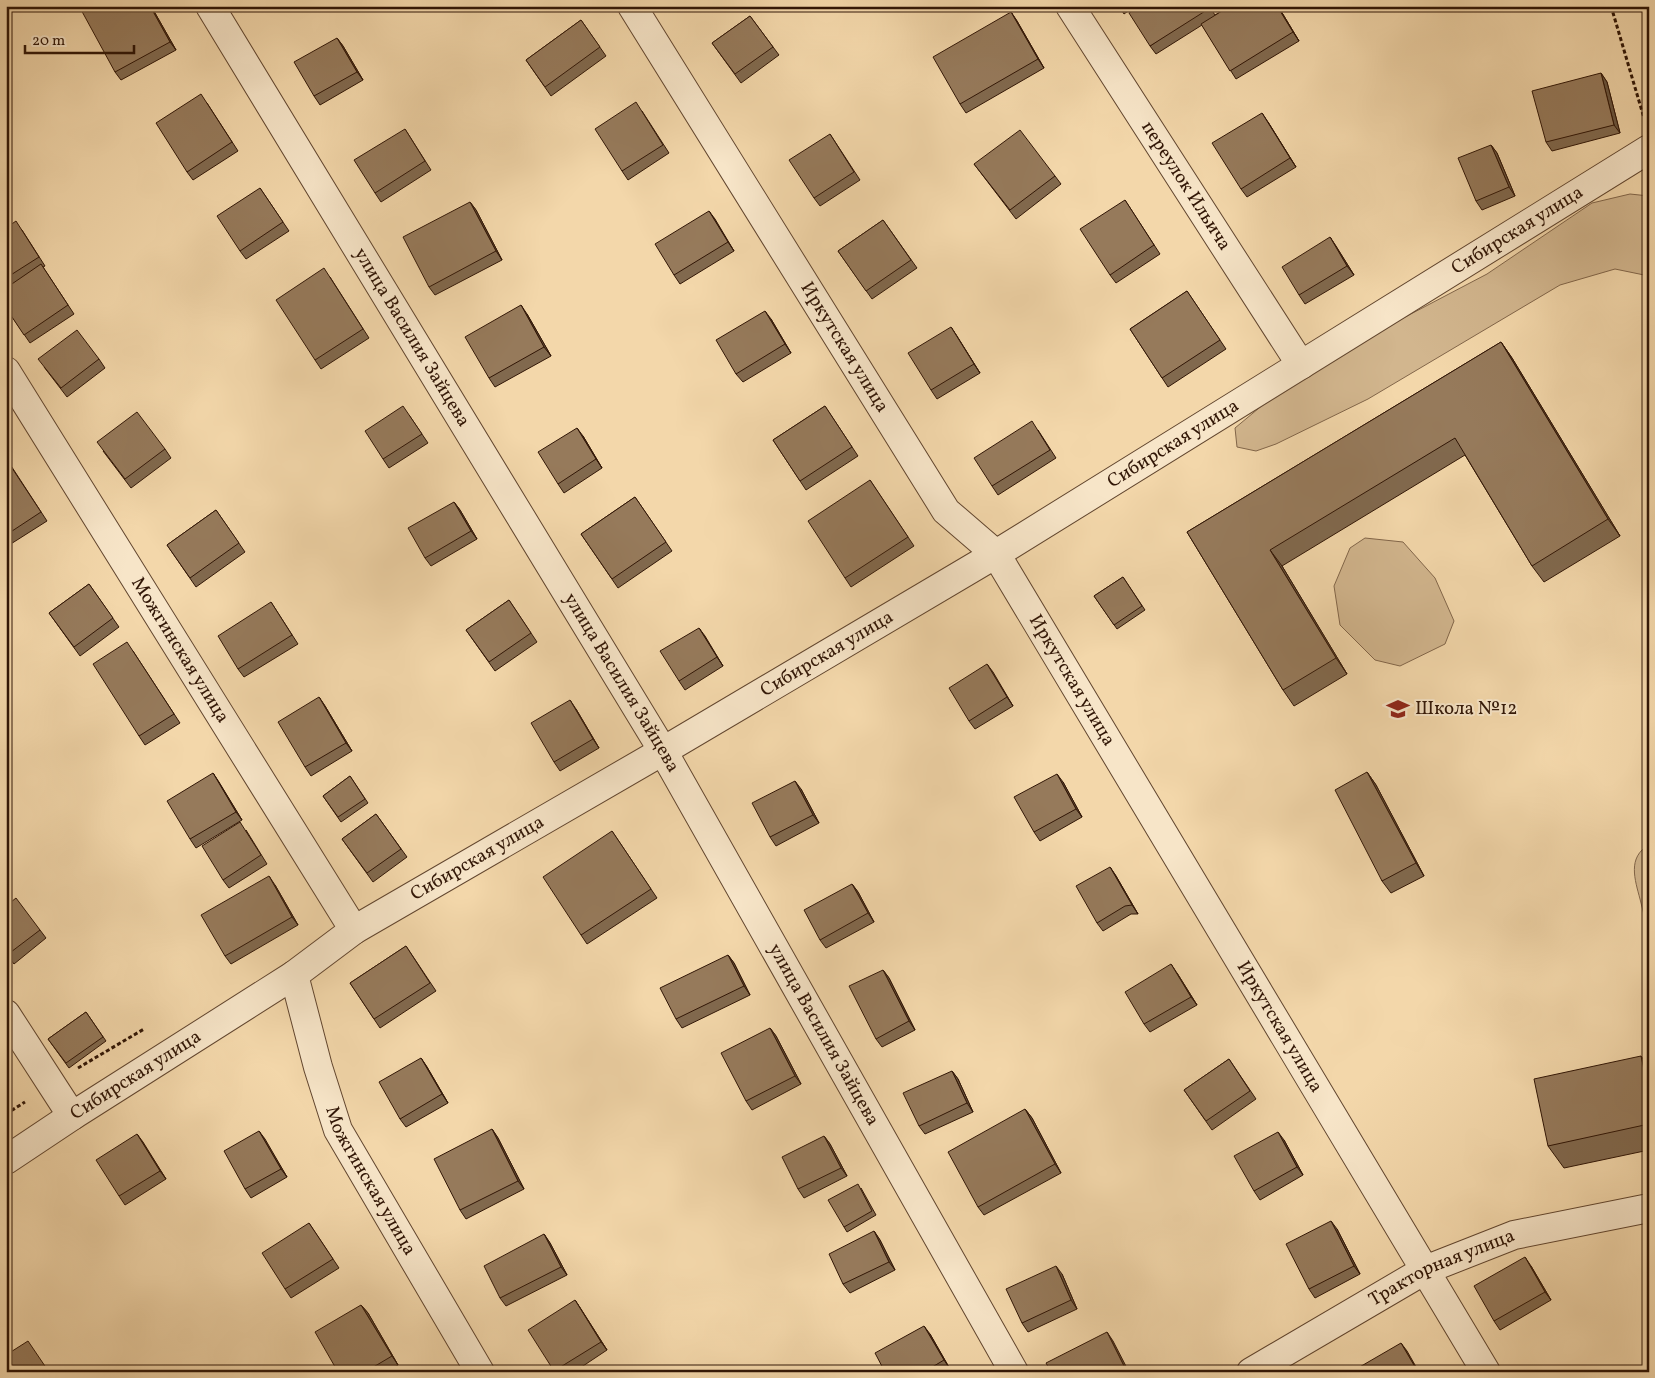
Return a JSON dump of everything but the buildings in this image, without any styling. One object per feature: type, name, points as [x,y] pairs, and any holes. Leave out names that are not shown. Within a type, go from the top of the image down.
[{"type":"street","name":"улица Василия Зайцева","points":[[210,6],[663,751],[1014,1372]]},
{"type":"street","name":"Иркутская улица","points":[[632,6],[946,511],[996,554],[1486,1372]]},
{"type":"street","name":"переулок Ильича","points":[[1070,6],[1301,365]]},
{"type":"street","name":"Сибирская улица","points":[[6,1160],[294,975],[354,930],[663,751],[996,554],[1301,365],[1647,137]]},
{"type":"street","name":"Можгинская улица","points":[[6,371],[354,930]]},
{"type":"street","name":"Можгинская улица","points":[[294,975],[318,1067],[338,1130],[480,1372]]},
{"type":"street","points":[[6,1014],[72,1116]]},
{"type":"street","name":"Тракторная улица","points":[[1251,1372],[1425,1270],[1514,1236],[1649,1208]]},
{"type":"path","points":[[1610,6],[1647,137]]},
{"type":"shaded area","points":[[1630,194],[1649,196],[1649,276],[1615,269],[1560,285],[1368,399],[1276,444],[1256,451],[1237,447],[1235,428],[1306,369],[1487,274],[1592,203]]},
{"type":"shaded area","points":[[1365,538],[1403,542],[1435,578],[1454,621],[1445,644],[1400,666],[1375,660],[1340,625],[1334,586],[1350,548]]},
{"type":"shaded area","points":[[1649,845],[1649,935],[1634,869],[1638,856]]},
{"type":"place","name":"Школа №12","points":[[1398,709]]}]
